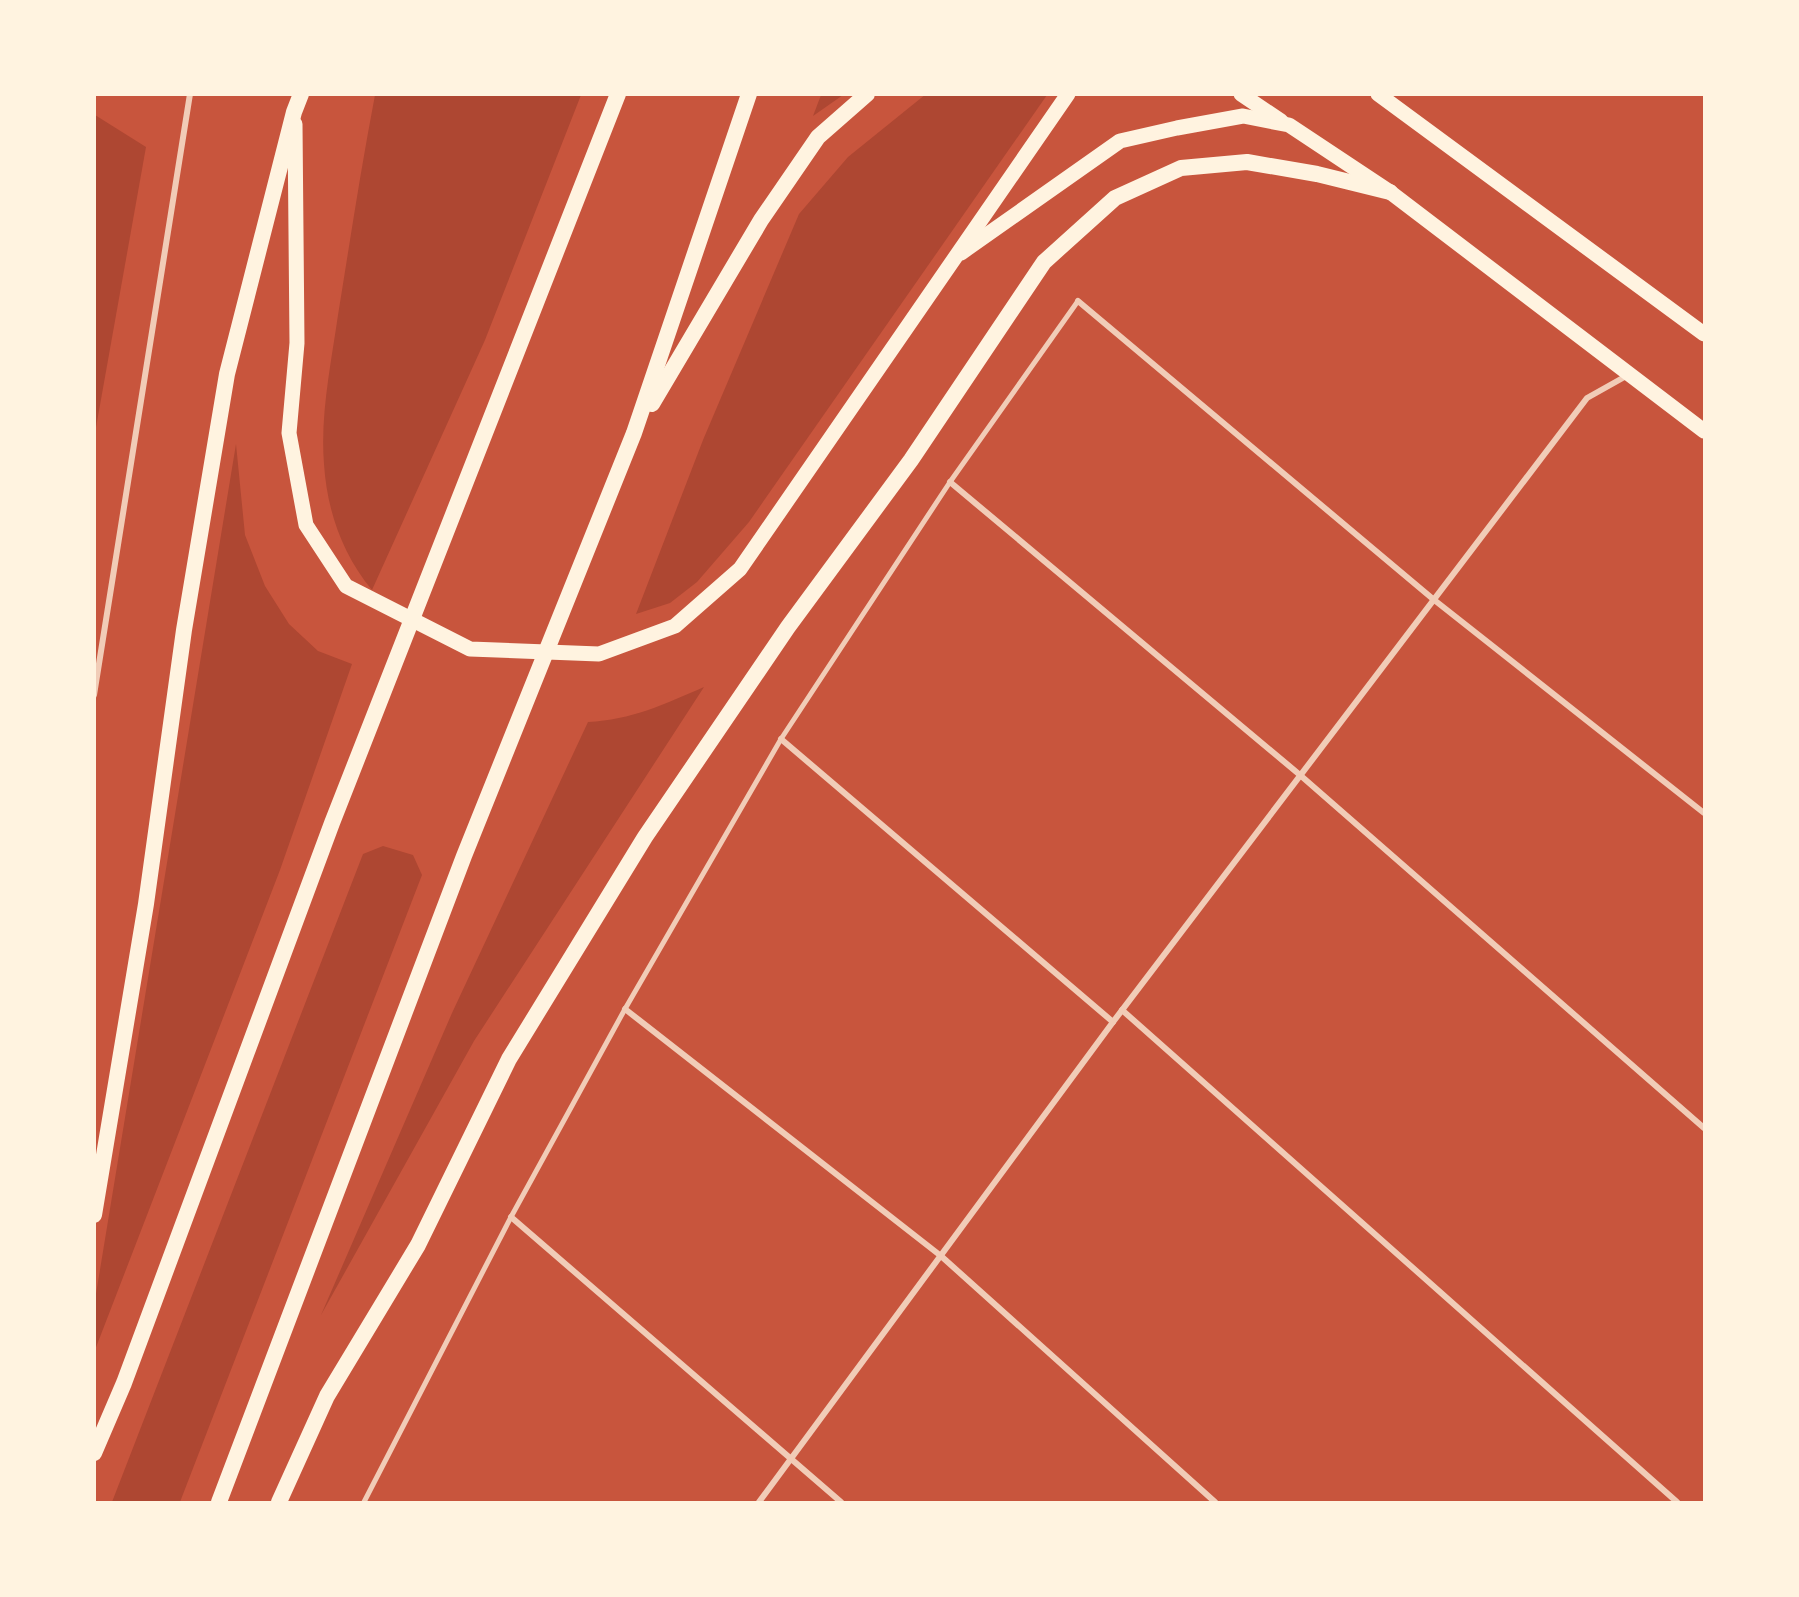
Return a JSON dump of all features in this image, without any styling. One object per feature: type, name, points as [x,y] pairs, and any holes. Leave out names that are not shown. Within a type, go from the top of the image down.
[{"type":"highway","points":[[94,1215],[146,904],[184,630],[227,374],[300,94]]},
{"type":"highway","points":[[94,1453],[124,1383],[332,823],[618,94]]},
{"type":"highway","points":[[219,1503],[464,856],[634,433],[748,94]]},
{"type":"highway","points":[[634,433],[761,220],[818,137],[867,94]]},
{"type":"highway","points":[[279,1503],[327,1396],[418,1245],[509,1059],[639,847],[788,627],[910,460],[1044,262],[1115,198],[1181,168],[1247,162],[1317,174],[1390,192]]},
{"type":"main road","points":[[294,112],[297,343],[289,434],[306,525],[346,586],[470,649],[599,654],[675,626],[740,568],[1068,94]]},
{"type":"main road","points":[[1241,94],[1390,192],[1704,431]]},
{"type":"main road","points":[[1378,94],[1704,334]]},
{"type":"main road","points":[[951,260],[1120,141],[1243,116],[1289,125]]},
{"type":"street","points":[[94,695],[190,94]]},
{"type":"street","points":[[364,1503],[510,1217],[624,1009],[781,739],[950,482],[1078,301],[1433,599],[1704,813]]},
{"type":"street","points":[[759,1503],[1113,1022],[1587,398],[1629,374]]},
{"type":"street","points":[[950,482],[1300,775],[1704,1128]]},
{"type":"street","points":[[781,739],[1113,1022]]},
{"type":"street","points":[[624,1009],[941,1256],[1215,1503]]},
{"type":"street","points":[[1122,1010],[1677,1503]]},
{"type":"street","points":[[510,1217],[792,1458],[841,1503]]},
{"type":"shaded area","points":[[926,94],[1047,95],[749,522],[697,582],[670,603],[636,614],[703,440],[799,214],[848,157]]},
{"type":"shaded area","points":[[375,95],[581,95],[485,340],[372,590],[352,562],[338,531],[326,481],[323,446],[329,371]]},
{"type":"shaded area","points":[[821,95],[843,95],[813,116]]},
{"type":"shaded area","points":[[95,115],[146,147],[95,433]]},
{"type":"shaded area","points":[[236,444],[245,535],[265,586],[289,624],[318,651],[352,664],[280,870],[95,1350],[95,1300]]},
{"type":"shaded area","points":[[704,687],[474,1041],[321,1315],[452,1013],[588,722],[633,715]]},
{"type":"shaded area","points":[[383,846],[413,855],[422,875],[180,1502],[112,1502],[363,854]]}]
